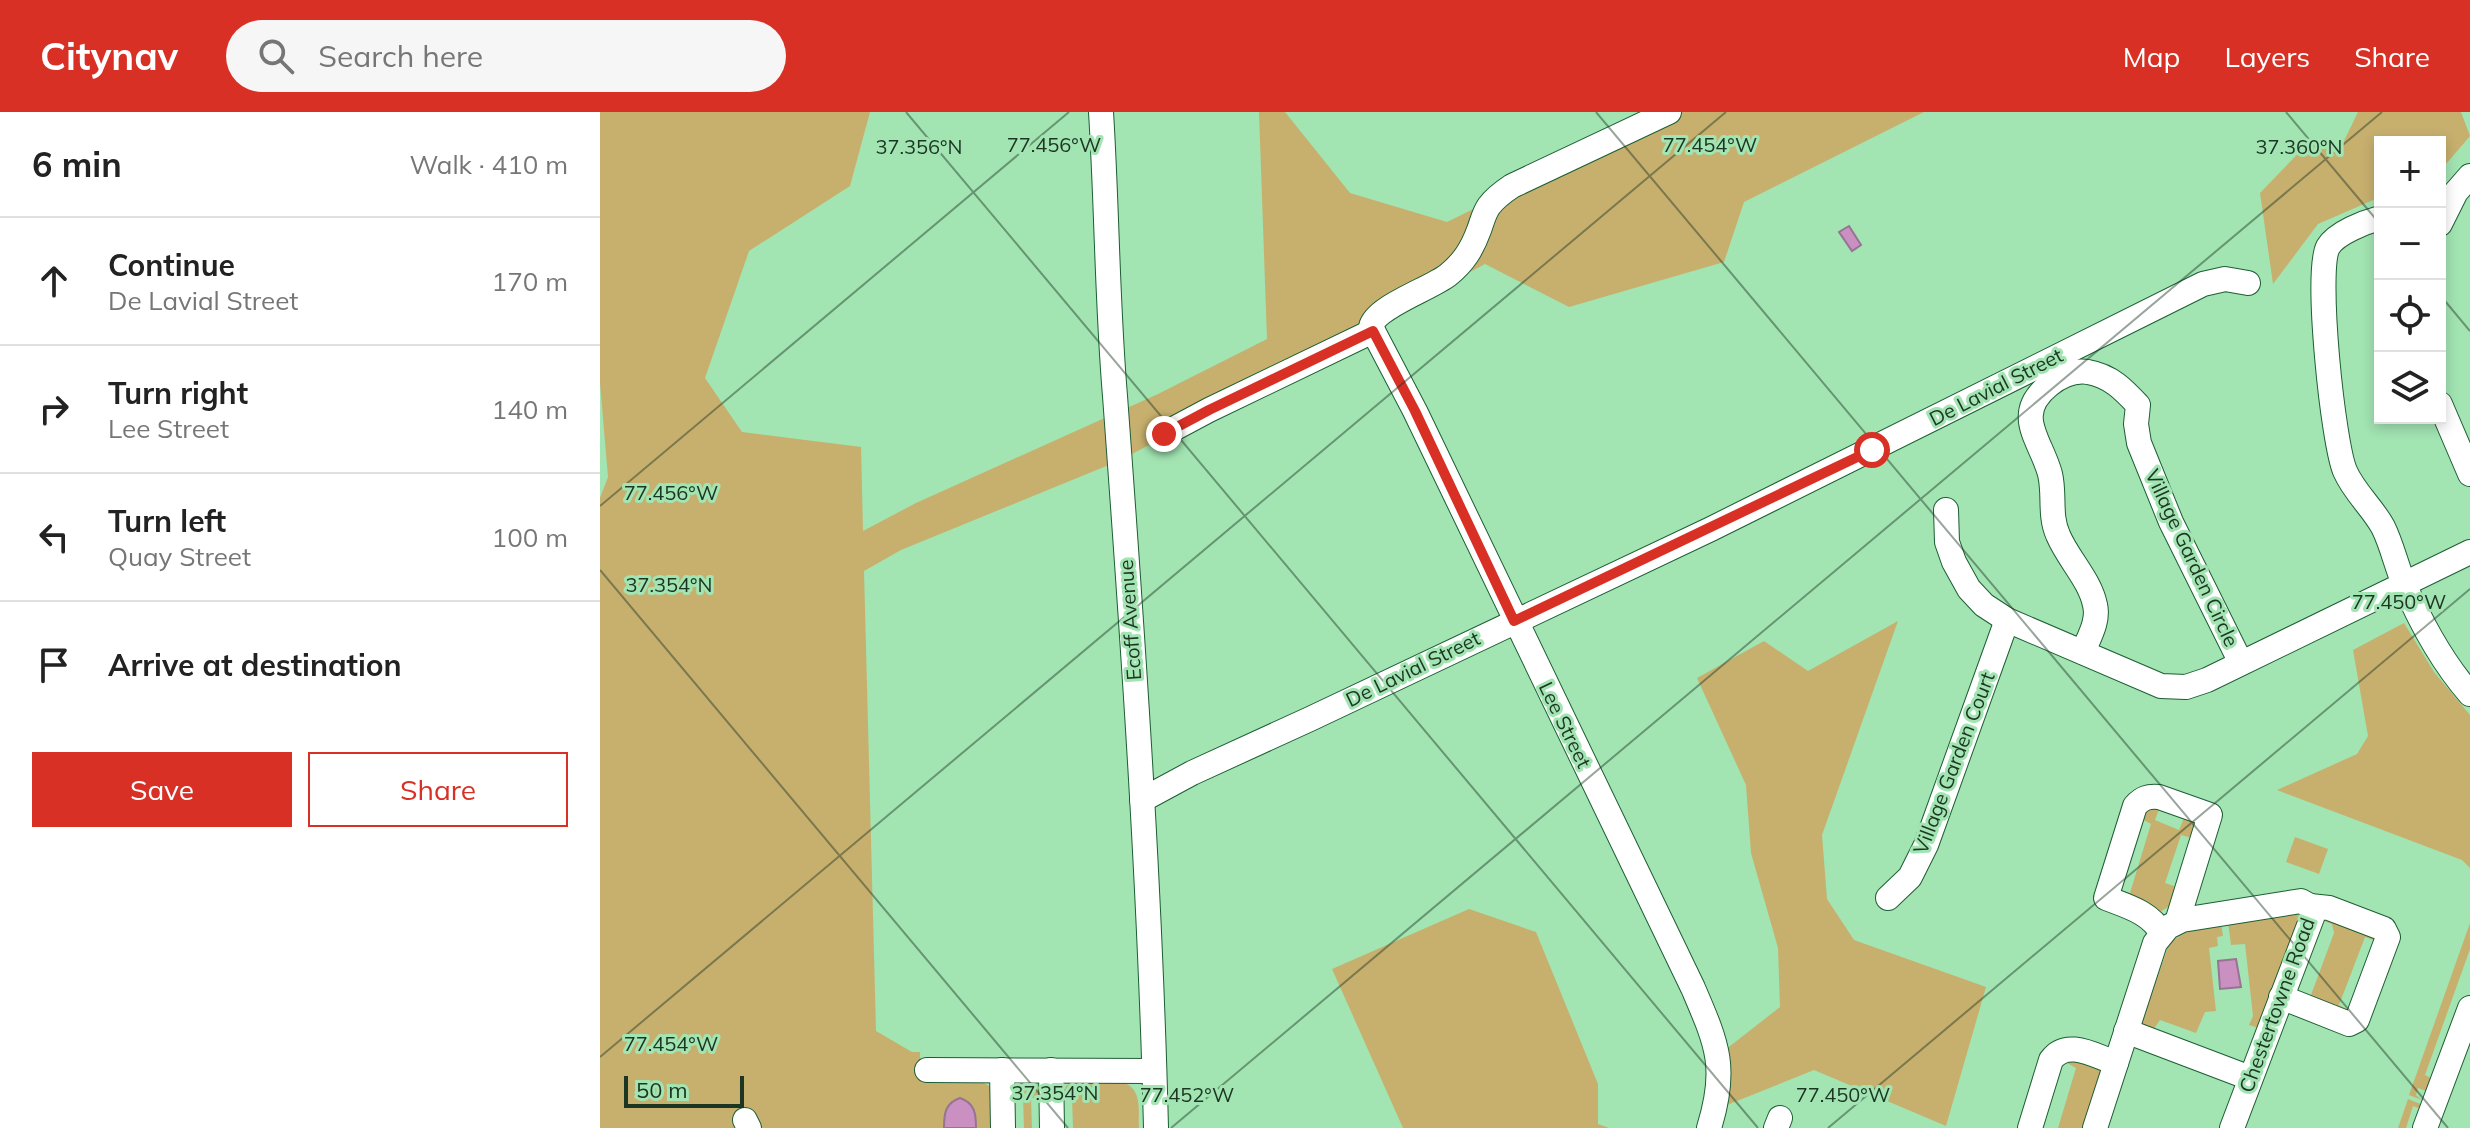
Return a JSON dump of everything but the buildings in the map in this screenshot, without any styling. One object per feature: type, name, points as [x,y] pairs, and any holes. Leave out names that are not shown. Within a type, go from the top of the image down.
[{"type":"street","name":"Ecoff Avenue","points":[[1101,112],[1114,394],[1142,800],[1156,1128]]},
{"type":"street","points":[[1164,434],[1373,331],[1371,323],[1375,318],[1446,277],[1459,265],[1471,250],[1485,213],[1503,192],[1669,112]]},
{"type":"street","points":[[2446,212],[2456,192],[2470,176]]},
{"type":"street","points":[[2374,221],[2338,237],[2326,250],[2323,266],[2326,345],[2340,452],[2345,471],[2385,531],[2404,583],[2432,640],[2470,694]]},
{"type":"street","name":"De Lavial Street","points":[[1142,800],[1192,773],[1858,457],[2203,284],[2225,279],[2248,283]]},
{"type":"street","name":"Lee Street","points":[[1373,331],[1415,411],[1713,1035],[1719,1056],[1720,1079],[1709,1128]]},
{"type":"street","name":"Village Garden Circle","points":[[2083,652],[2097,610],[2088,587],[2057,533],[2049,471],[2032,433],[2030,412],[2044,388],[2057,378],[2082,371],[2110,379],[2138,405],[2136,424],[2145,456],[2171,522],[2241,663]]},
{"type":"street","points":[[2446,418],[2470,474]]},
{"type":"street","points":[[1946,510],[1947,542],[1969,589],[1984,605],[2007,620],[2161,686],[2186,687],[2207,680],[2470,552]]},
{"type":"street","name":"Village Garden Court","points":[[1888,898],[1910,877],[1926,845],[2007,620]]},
{"type":"street","points":[[2095,1128],[2155,943],[2170,927],[2210,815],[2150,796],[2135,806],[2106,898],[2170,927]]},
{"type":"street","name":"Chestertowne Road","points":[[2170,927],[2301,901],[2310,906],[2313,915],[2232,1128]]},
{"type":"street","points":[[2281,997],[2349,1024],[2357,1020],[2388,937],[2384,929],[2329,908],[2310,906]]},
{"type":"street","points":[[2425,1128],[2470,1008]]},
{"type":"street","points":[[2126,1031],[2250,1078]]},
{"type":"street","points":[[2030,1128],[2051,1060],[2056,1053],[2071,1048],[2116,1063]]},
{"type":"street","points":[[927,1070],[1154,1071]]},
{"type":"street","points":[[1002,1070],[1003,1128]]},
{"type":"street","points":[[1051,1070],[1052,1128]]},
{"type":"shaded area","points":[[600,112],[870,112],[850,186],[749,251],[705,378],[742,432],[861,447],[863,531],[916,503],[1158,394],[1267,339],[1259,112],[1285,112],[1350,193],[1447,222],[1671,112],[1924,112],[1744,202],[1724,262],[1569,307],[1485,264],[1121,460],[901,550],[864,571],[876,1031],[912,1052],[920,1052],[921,1079],[980,1081],[993,1088],[996,1128],[600,1128],[600,498],[608,477],[600,383]]},
{"type":"shaded area","points":[[2358,112],[2461,112],[2470,136],[2446,164],[2446,136],[2374,136],[2374,200],[2318,224],[2273,284],[2260,193],[2310,141],[2343,143]]},
{"type":"shaded area","points":[[1849,226],[1861,245],[1852,251],[1839,232]]},
{"type":"shaded area","points":[[1898,621],[1822,835],[1827,899],[1854,940],[1986,987],[1946,1126],[1814,1070],[1722,1107],[1725,1050],[1780,1007],[1778,948],[1751,853],[1746,785],[1697,678],[1764,641],[1808,671]]},
{"type":"shaded area","points":[[2404,623],[2434,672],[2470,715],[2470,868],[2462,860],[2277,790],[2357,754],[2368,736],[2353,650]]},
{"type":"shaded area","points":[[2149,805],[2159,809],[2155,820],[2179,830],[2184,818],[2195,821],[2198,827],[2192,838],[2181,835],[2165,883],[2177,887],[2173,904],[2158,913],[2119,890],[2130,893],[2151,824],[2140,818]]},
{"type":"shaded area","points":[[2295,837],[2328,849],[2319,874],[2286,862]]},
{"type":"shaded area","points":[[1469,909],[1536,932],[1598,1084],[1598,1124],[1609,1128],[1403,1128],[1332,969]]},
{"type":"shaded area","points":[[2297,911],[2300,916],[2259,1028],[2249,1025],[2253,1016],[2245,944],[2231,945],[2228,922]]},
{"type":"shaded area","points":[[2324,918],[2377,934],[2376,941],[2365,937],[2339,1005],[2350,1013],[2297,992],[2311,995],[2334,933],[2332,924]]},
{"type":"shaded area","points":[[2221,923],[2223,936],[2217,937],[2218,946],[2209,948],[2216,1011],[2205,1012],[2196,1033],[2160,1020],[2153,1030],[2142,1027],[2169,944],[2187,932]]},
{"type":"shaded area","points":[[2470,923],[2470,949],[2425,1075],[2433,1079],[2429,1092],[2418,1088],[2416,1095],[2422,1100],[2409,1095]]},
{"type":"shaded area","points":[[2236,959],[2241,987],[2220,989],[2218,961]]},
{"type":"shaded area","points":[[2068,1057],[2102,1070],[2085,1128],[2058,1128],[2076,1068],[2064,1061]]},
{"type":"shaded area","points":[[1025,1081],[1036,1082],[1041,1088],[1041,1098],[1031,1098],[1032,1128],[1024,1128],[1023,1096],[1012,1095],[1011,1090]]},
{"type":"shaded area","points":[[1075,1082],[1123,1082],[1129,1086],[1137,1095],[1139,1128],[1073,1128],[1072,1096],[1060,1097],[1065,1087]]},
{"type":"shaded area","points":[[960,1098],[974,1110],[976,1128],[944,1128],[946,1110]]},
{"type":"shaded area","points":[[2408,1099],[2423,1105],[2421,1109],[2413,1106],[2406,1128],[2398,1128]]},
{"type":"route","points":[[1164,434],[1373,331],[1415,411],[1514,621],[1872,450]]}]
